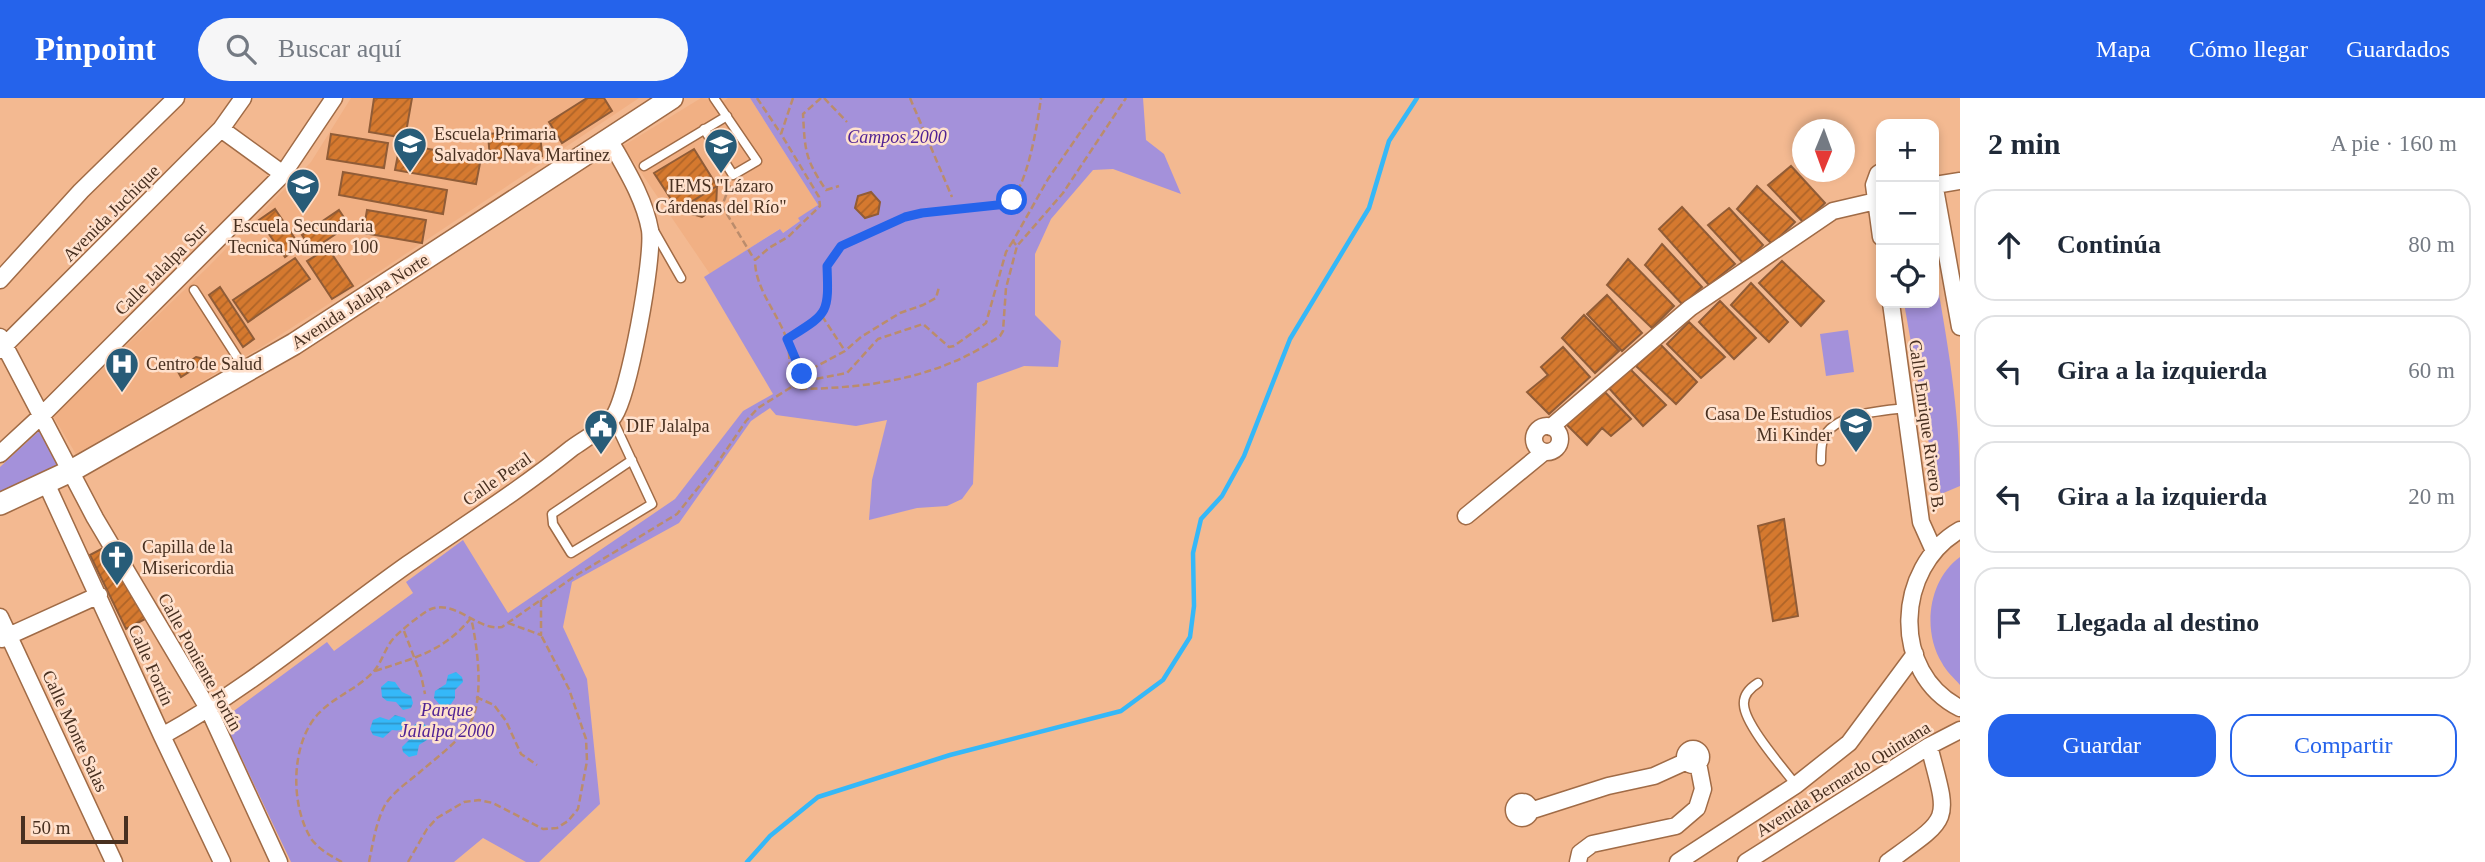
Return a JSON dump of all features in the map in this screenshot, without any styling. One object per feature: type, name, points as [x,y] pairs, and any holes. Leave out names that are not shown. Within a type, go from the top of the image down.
[{"type":"street","points":[[0,280],[81,191],[176,98]]},
{"type":"street","name":"Avenida Juchique","points":[[2,345],[221,129],[243,98]]},
{"type":"street","name":"Calle Jalalpa Sur","points":[[0,454],[283,173],[334,98]]},
{"type":"street","name":"Avenida Jalalpa Norte","points":[[0,503],[71,471],[246,371],[360,302],[671,98]]},
{"type":"street","points":[[221,129],[283,173]]},
{"type":"street","name":"Calle Peral","points":[[162,736],[209,710],[407,565],[543,472],[612,418],[624,394],[640,321],[651,243],[648,221],[637,189],[609,139]]},
{"type":"street","points":[[1466,516],[1544,452],[1553,451],[1559,445],[1560,436],[1551,427],[1690,308],[1833,211],[1876,201],[1876,180]]},
{"type":"street","points":[[1939,183],[1960,181]]},
{"type":"street","points":[[1939,212],[1960,327]]},
{"type":"street","name":"Calle Enrique Rivero B.","points":[[1892,308],[1920,520],[1934,551]]},
{"type":"street","name":"Calle Poniente Fortín","points":[[2,345],[95,518],[209,710],[279,862]]},
{"type":"street","name":"Calle Fortín","points":[[46,483],[222,862]]},
{"type":"street","points":[[1960,530],[1934,551],[1918,576],[1909,604],[1909,634],[1917,662],[1933,687],[1960,708]]},
{"type":"street","points":[[5,638],[99,595]]},
{"type":"street","name":"Calle Monte Salas","points":[[0,617],[5,638],[114,862]]},
{"type":"street","name":"Avenida Bernardo Quintana","points":[[1678,862],[1796,785],[1849,743],[1915,653]]},
{"type":"street","name":"Avenida Bernardo Quintana","points":[[1746,862],[1929,746],[1960,730]]},
{"type":"street","points":[[1888,862],[1933,830],[1941,819],[1944,807],[1929,746]]},
{"type":"street","points":[[1530,811],[1608,786],[1654,776],[1692,762],[1703,789],[1696,808],[1676,826],[1592,844],[1580,853],[1578,862]]},
{"type":"lane","points":[[704,129],[733,175],[757,161],[714,98]]},
{"type":"lane","points":[[644,166],[727,116]]},
{"type":"lane","points":[[648,221],[681,278]]},
{"type":"lane","points":[[194,290],[246,371]]},
{"type":"lane","points":[[1821,461],[1822,441],[1834,425],[1855,414],[1906,408]]},
{"type":"lane","points":[[612,418],[632,460],[652,504],[571,553],[553,524],[552,514],[632,460]]},
{"type":"lane","points":[[1758,683],[1747,691],[1743,704],[1747,718],[1796,785]]},
{"type":"path","points":[[755,260],[788,237],[820,206],[819,197],[757,98]]},
{"type":"path","points":[[781,134],[793,98]]},
{"type":"path","points":[[839,186],[826,190],[810,166],[805,148],[803,114],[822,98],[847,122]]},
{"type":"path","points":[[910,98],[952,197]]},
{"type":"path","points":[[787,339],[822,316],[828,297],[827,266],[841,246],[905,217],[1007,204],[1012,200],[1026,168],[1038,128],[1041,98]]},
{"type":"path","points":[[733,175],[722,206],[755,260],[755,274],[802,374],[810,380],[847,373],[878,339],[923,324],[949,347],[986,323],[1006,252],[1048,178],[1104,98]]},
{"type":"path","points":[[787,339],[789,376],[793,386],[799,389],[847,388],[926,374],[953,363],[992,341],[1003,331],[1006,288],[1017,246],[1063,193],[1126,98]]},
{"type":"path","points":[[1013,241],[1017,246]]},
{"type":"path","points":[[802,374],[845,351],[861,337],[900,313],[936,298],[939,287]]},
{"type":"path","points":[[822,316],[845,351]]},
{"type":"path","points":[[408,862],[427,829],[437,818],[464,802],[479,800],[493,803],[543,829],[557,828],[568,821],[578,809],[587,761],[586,739],[569,689],[541,635],[541,600]]},
{"type":"path","points":[[374,671],[393,639],[429,610],[449,608],[471,618]]},
{"type":"path","points":[[342,862],[323,851],[312,839],[304,821],[296,790],[298,758],[305,737],[318,714],[374,671],[429,653],[449,641],[471,618]]},
{"type":"path","points":[[369,862],[377,826],[386,805],[398,790],[459,737],[473,718],[477,697],[477,645],[471,618]]},
{"type":"path","points":[[508,623],[541,635]]},
{"type":"path","points":[[404,630],[425,694]]},
{"type":"path","points":[[477,697],[494,705],[506,721],[521,754],[537,765]]},
{"type":"shaded area","points":[[351,98],[639,98],[260,348],[76,454],[53,416],[207,268],[311,162]]},
{"type":"shaded area","name":"IEMS \"Lázaro Cárdenas del Río\"","points":[[701,98],[715,100],[718,105],[728,98],[750,98],[818,205],[782,233],[779,229],[710,274],[623,146]]},
{"type":"green space","name":"Parque Jalalpa 2000","points":[[750,98],[1143,98],[1146,140],[1164,154],[1181,194],[1113,169],[1093,170],[1051,219],[1035,254],[1035,315],[1061,341],[1058,367],[1024,366],[977,383],[973,484],[962,499],[947,506],[917,508],[869,520],[872,480],[887,420],[856,426],[776,415],[770,408],[751,421],[679,523],[572,582],[563,627],[587,679],[600,804],[539,862],[526,862],[483,838],[454,862],[291,862],[223,719],[327,642],[334,651],[413,593],[406,582],[463,540],[508,613],[675,499],[743,411],[773,394],[704,277],[780,229],[783,233],[800,221],[798,218],[818,205]]},
{"type":"green space","points":[[1939,294],[1958,430],[1960,486],[1941,494],[1935,478],[1905,308],[1939,308]]},
{"type":"green space","points":[[1848,330],[1854,372],[1826,376],[1820,334]]},
{"type":"green space","points":[[39,431],[60,466],[0,494],[0,467]]},
{"type":"green space","points":[[1960,557],[1960,685],[1946,669],[1936,650],[1930,621],[1935,592],[1941,579]]},
{"type":"water","points":[[456,672],[463,682],[455,690],[455,698],[451,704],[441,706],[434,698],[435,691],[446,684],[448,675]]},
{"type":"water","points":[[388,681],[395,682],[402,692],[411,696],[411,708],[403,710],[396,702],[382,697],[381,687]]},
{"type":"water","points":[[395,715],[405,718],[404,728],[392,730],[383,738],[373,735],[370,729],[373,720],[380,717],[389,720]]},
{"type":"water","points":[[417,723],[429,728],[430,738],[419,745],[417,755],[409,757],[402,747],[410,739],[411,728]]},
{"type":"building","points":[[374,98],[412,98],[405,138],[369,132]]},
{"type":"building","points":[[587,98],[604,98],[612,111],[562,143],[549,122]]},
{"type":"building","points":[[540,130],[542,156],[490,159],[488,134]]},
{"type":"building","points":[[331,134],[388,143],[384,168],[327,159]]},
{"type":"building","points":[[400,144],[481,158],[476,184],[395,170]]},
{"type":"building","points":[[694,149],[717,186],[678,210],[654,173]]},
{"type":"building","points":[[1791,166],[1792,182],[1806,182],[1825,203],[1804,223],[1768,185]]},
{"type":"building","points":[[343,172],[447,190],[443,214],[339,195]]},
{"type":"building","points":[[717,186],[716,208],[702,217],[678,210]]},
{"type":"building","points":[[1757,186],[1795,222],[1772,244],[1737,209]]},
{"type":"building","points":[[871,192],[880,202],[878,214],[865,218],[855,208],[858,196]]},
{"type":"building","points":[[1682,207],[1735,264],[1709,285],[1659,229]]},
{"type":"building","points":[[1729,208],[1763,245],[1744,264],[1708,225]]},
{"type":"building","points":[[275,209],[300,246],[285,257],[259,220]]},
{"type":"building","points":[[339,210],[349,225],[312,250],[302,235]]},
{"type":"building","points":[[367,210],[426,220],[422,243],[363,233]]},
{"type":"building","points":[[1662,244],[1702,287],[1683,305],[1645,265]]},
{"type":"building","points":[[328,248],[353,286],[332,299],[307,261]]},
{"type":"building","points":[[295,258],[310,279],[248,322],[233,300]]},
{"type":"building","points":[[1628,259],[1674,306],[1652,328],[1607,285]]},
{"type":"building","points":[[1782,261],[1824,301],[1801,326],[1759,283]]},
{"type":"building","points":[[1751,283],[1788,322],[1769,342],[1731,305]]},
{"type":"building","points":[[220,287],[254,339],[243,347],[209,295]]},
{"type":"building","points":[[1607,295],[1642,333],[1622,351],[1587,314]]},
{"type":"building","points":[[1720,301],[1756,338],[1734,359],[1699,322]]},
{"type":"building","points":[[1584,315],[1619,351],[1595,373],[1562,338]]},
{"type":"building","points":[[1689,322],[1725,357],[1701,378],[1667,344]]},
{"type":"building","points":[[1660,344],[1697,382],[1676,404],[1636,366]]},
{"type":"building","points":[[1563,347],[1590,377],[1549,414],[1527,392],[1548,375],[1541,367]]},
{"type":"building","points":[[196,357],[208,360],[181,377],[177,370]]},
{"type":"building","points":[[1630,369],[1666,405],[1643,426],[1608,387]]},
{"type":"building","points":[[1601,388],[1631,419],[1611,436],[1602,428],[1587,445],[1566,424]]},
{"type":"building","points":[[1784,519],[1798,616],[1773,621],[1758,526]]},
{"type":"building","name":"Capilla de la Misericordia","points":[[103,548],[147,618],[126,629],[90,555]]},
{"type":"waterway","points":[[747,862],[770,836],[818,797],[950,755],[1121,711],[1163,680],[1190,637],[1194,606],[1193,553],[1201,519],[1222,496],[1244,456],[1290,339],[1369,208],[1389,141],[1417,98]]},
{"type":"place","name":"Escuela Primaria Salvador Nava Martinez","points":[[410,174]]},
{"type":"place","name":"IEMS \"Lázaro Cárdenas del Río\"","points":[[721,175]]},
{"type":"place","name":"Escuela Secundaria Tecnica Número 100","points":[[303,215]]},
{"type":"place","name":"Centro de Salud","points":[[122,394]]},
{"type":"place","name":"Casa De Estudios Mi Kinder","points":[[1856,454]]},
{"type":"place","name":"DIF Jalalpa","points":[[601,456]]},
{"type":"place","name":"Capilla de la Misericordia","points":[[117,587]]},
{"type":"route","points":[[802,374],[787,339],[822,316],[828,297],[827,266],[841,246],[905,217],[1007,204],[1012,200]]},
{"type":"park label","name":"Campos 2000","points":[[897,137]]}]
